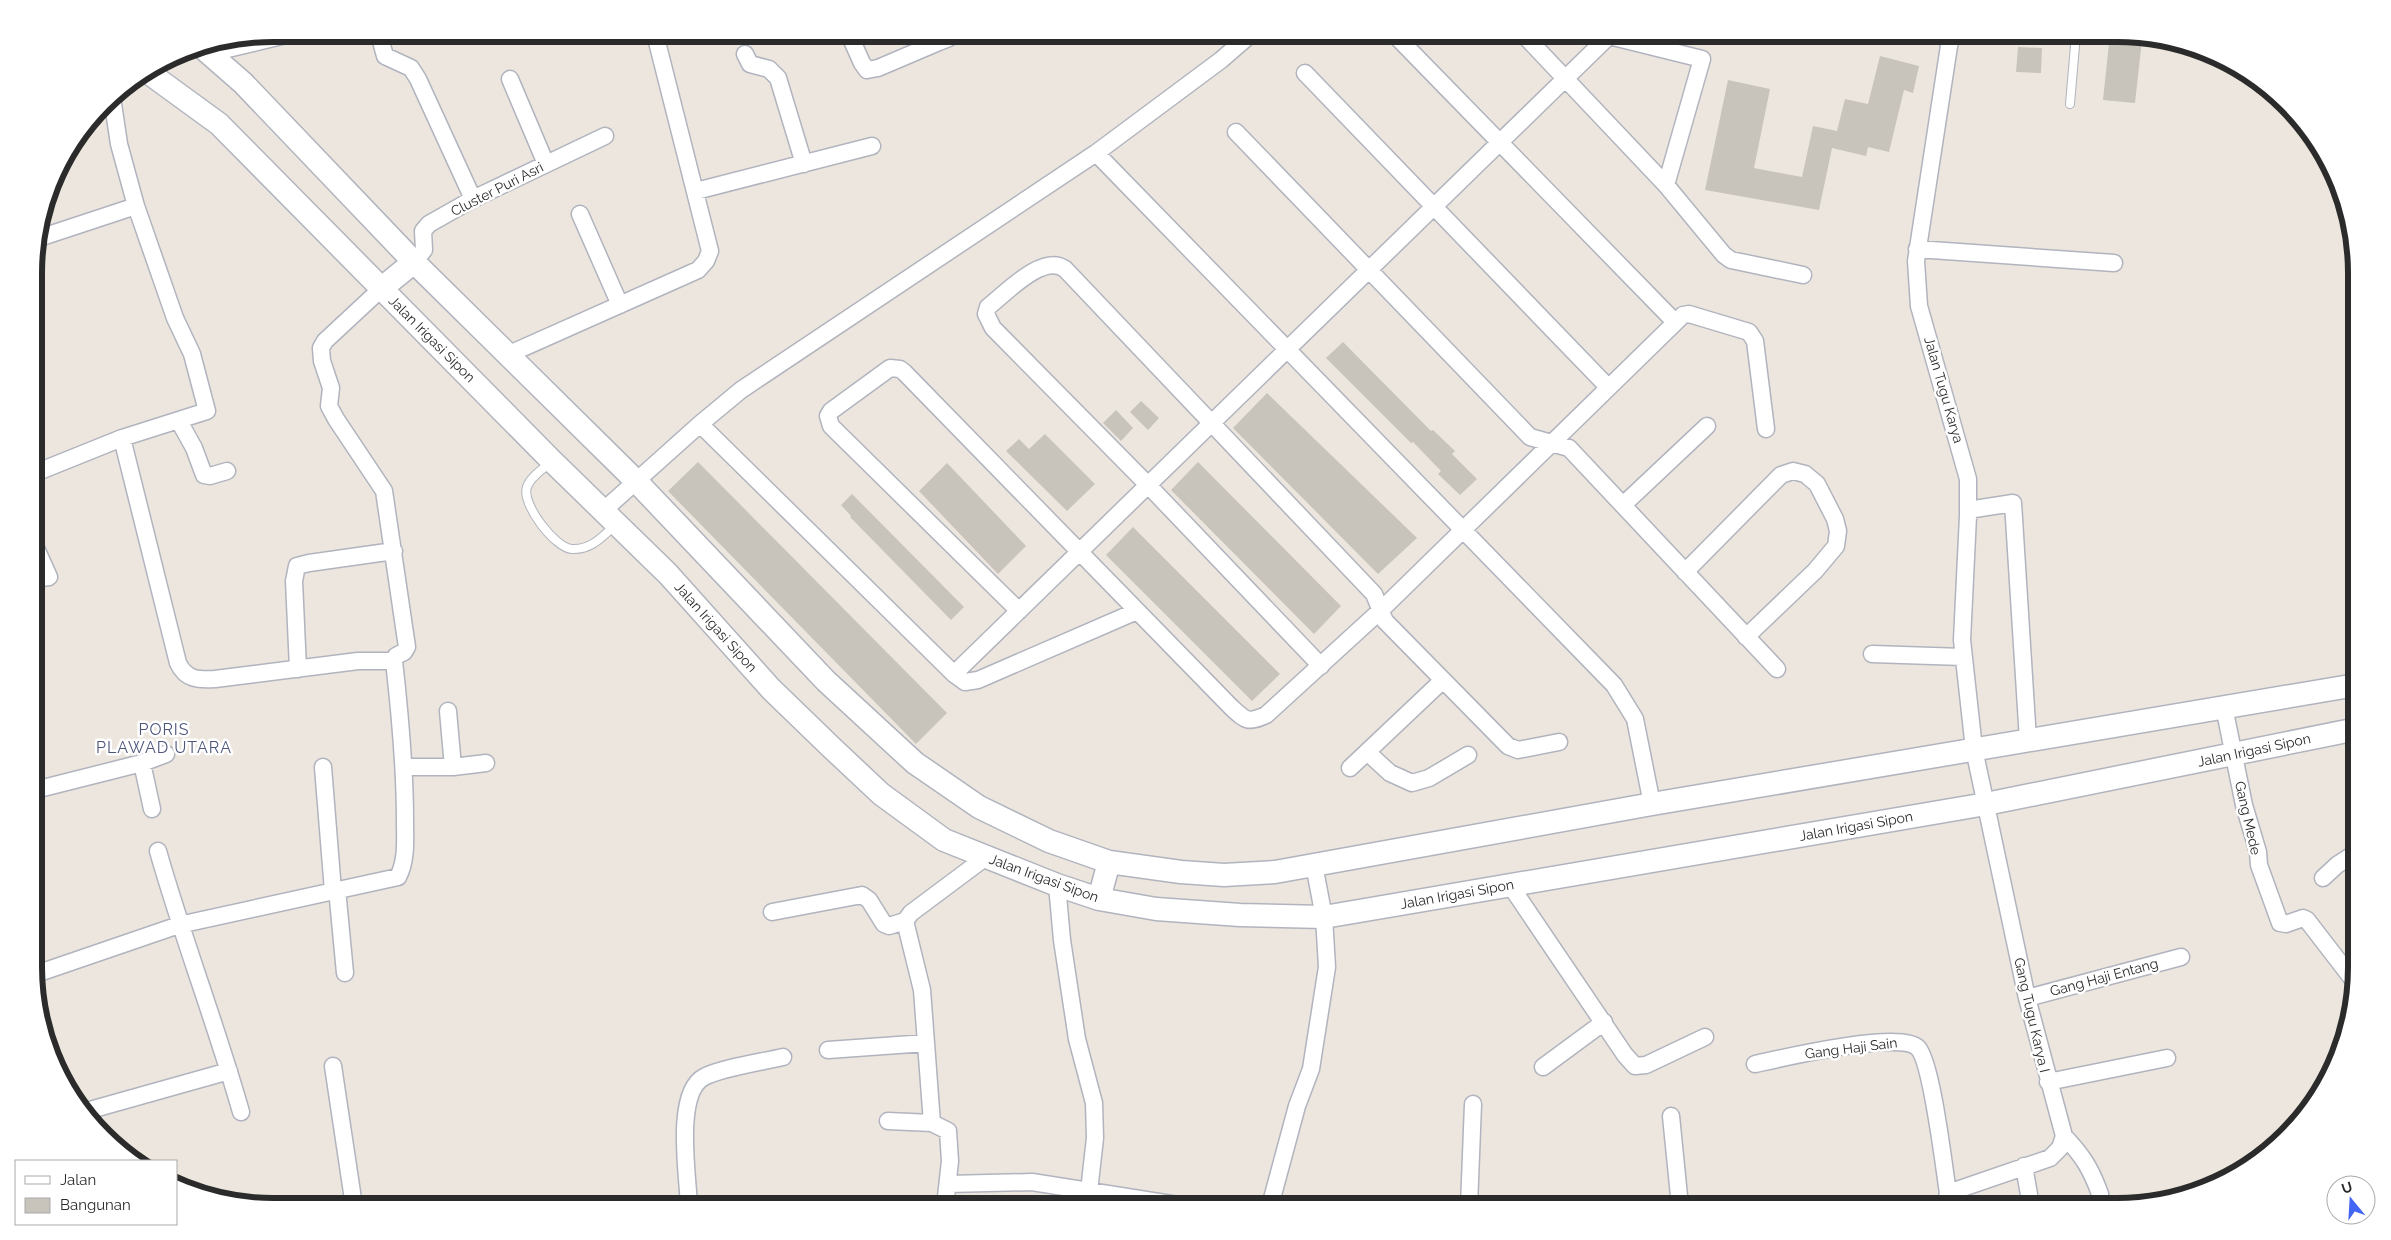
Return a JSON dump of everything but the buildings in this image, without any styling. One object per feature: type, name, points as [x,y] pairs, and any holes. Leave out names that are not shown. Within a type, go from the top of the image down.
[{"type":"street","points":[[382,42],[386,56],[411,68],[418,79],[473,198]]},
{"type":"street","points":[[507,355],[698,270],[706,261],[710,251],[657,42]]},
{"type":"street","points":[[853,42],[867,70],[878,68],[940,42]]},
{"type":"street","points":[[610,513],[633,484],[741,390],[1096,153],[1222,60],[1242,42]]},
{"type":"street","points":[[1402,42],[1675,322]]},
{"type":"street","points":[[1531,42],[1666,185],[1724,255],[1731,260],[1803,275]]},
{"type":"street","points":[[954,674],[1604,42]]},
{"type":"street","points":[[1634,42],[1702,59],[1666,185]]},
{"type":"street","name":"Jalan Tugu Karya","points":[[1950,42],[1916,261],[1919,306],[1968,479],[1963,657],[1975,753]]},
{"type":"street","points":[[209,52],[243,83],[414,262],[826,681],[915,763],[979,807],[1049,841],[1109,864],[1224,875],[1314,868],[1652,804],[1975,753],[2028,740],[2226,713],[2348,687]]},
{"type":"street","points":[[745,54],[750,64],[769,69],[778,78],[804,164]]},
{"type":"street","points":[[1305,72],[1608,387]]},
{"type":"street","name":"Jalan Irigasi Sipon","points":[[153,76],[219,124],[552,461],[610,513],[668,574],[771,690],[881,794],[944,840],[1057,886],[1156,909],[1240,915],[1324,915],[1510,885],[1985,800],[2233,748],[2348,730]]},
{"type":"street","points":[[510,79],[546,164]]},
{"type":"street","points":[[42,470],[122,438],[207,411],[192,354],[175,318],[136,206],[119,144],[113,107]]},
{"type":"street","points":[[1236,132],[1530,437],[1551,445],[1569,448],[1777,669]]},
{"type":"street","name":"Cluster Puri Asri","points":[[414,262],[424,250],[423,235],[425,228],[473,198],[605,136]]},
{"type":"street","points":[[696,191],[872,146]]},
{"type":"street","points":[[1096,153],[1614,685],[1635,719],[1652,804]]},
{"type":"street","points":[[45,236],[136,206]]},
{"type":"street","points":[[580,214],[620,305]]},
{"type":"street","points":[[1917,249],[2114,263]]},
{"type":"street","points":[[42,972],[179,925],[398,877],[403,867],[405,767],[394,661],[396,656],[404,652],[407,647],[394,551],[384,491],[336,419],[330,406],[331,388],[322,361],[321,348],[325,341],[382,288],[414,262]]},
{"type":"street","points":[[1321,666],[1148,485],[993,328],[986,314],[988,307],[1041,267],[1048,264],[1060,266],[1374,594],[1385,621],[1442,681],[1513,750],[1559,742]]},
{"type":"street","points":[[1019,611],[831,426],[828,416],[831,411],[886,370],[890,368],[900,369],[1137,611],[1247,720],[1252,721],[1266,715],[1381,610],[1683,316],[1689,314],[1749,332],[1752,336],[1755,341],[1766,429]]},
{"type":"street","points":[[179,421],[194,448],[204,475],[210,476],[227,471]]},
{"type":"street","points":[[700,424],[954,674],[965,682],[978,680],[1137,611]]},
{"type":"street","points":[[1623,505],[1707,426]]},
{"type":"street","points":[[122,438],[182,671],[190,677],[201,680],[358,661],[394,661]]},
{"type":"street","points":[[1685,572],[1781,475],[1793,471],[1805,474],[1817,484],[1835,518],[1838,531],[1836,546],[1815,571],[1746,637]]},
{"type":"street","points":[[1968,510],[2014,503],[2028,740]]},
{"type":"street","points":[[298,669],[294,581],[297,566],[394,551]]},
{"type":"street","points":[[42,562],[49,577],[42,578]]},
{"type":"street","points":[[1872,654],[1963,657]]},
{"type":"street","points":[[1350,768],[1442,681]]},
{"type":"street","points":[[448,711],[453,767]]},
{"type":"street","name":"Gang Mede","points":[[2226,713],[2244,805],[2258,852],[2259,865],[2282,925],[2297,918],[2307,920],[2348,973]]},
{"type":"street","points":[[1367,752],[1390,773],[1412,783],[1429,778],[1468,755]]},
{"type":"street","name":"Gang Tugu Karya I","points":[[1975,753],[2027,998],[2064,1136]]},
{"type":"street","points":[[42,788],[142,763],[166,754]]},
{"type":"street","points":[[142,763],[152,808]]},
{"type":"street","points":[[405,767],[453,767],[486,763]]},
{"type":"street","points":[[323,767],[345,973]]},
{"type":"street","points":[[158,851],[179,925],[229,1071],[241,1112]]},
{"type":"street","points":[[772,912],[862,895],[869,900],[884,924],[889,926],[906,921],[911,913],[986,858]]},
{"type":"street","points":[[2323,878],[2348,858]]},
{"type":"street","points":[[1100,897],[1109,864]]},
{"type":"street","points":[[1272,1198],[1297,1106],[1311,1069],[1317,1044],[1327,967],[1324,915],[1314,868]]},
{"type":"street","points":[[1510,885],[1635,1066],[1646,1065],[1705,1037]]},
{"type":"street","points":[[1057,886],[1062,940],[1077,1039],[1094,1103],[1095,1138],[1089,1191]]},
{"type":"street","points":[[906,921],[922,990],[932,1123]]},
{"type":"street","name":"Gang Haji Entang","points":[[2027,998],[2181,957]]},
{"type":"street","points":[[1543,1067],[1604,1022]]},
{"type":"street","name":"Gang Haji Sain","points":[[1755,1064],[1856,1045],[1888,1041],[1910,1042],[1919,1048],[1925,1060],[1930,1084],[1947,1198]]},
{"type":"street","points":[[828,1050],[926,1043]]},
{"type":"street","points":[[689,1198],[686,1109],[693,1086],[704,1077],[718,1072],[782,1057]]},
{"type":"street","points":[[2048,1082],[2167,1058]]},
{"type":"street","points":[[332,1066],[353,1198]]},
{"type":"street","points":[[92,1109],[229,1071]]},
{"type":"street","points":[[1469,1198],[1473,1104]]},
{"type":"street","points":[[1671,1116],[1679,1198]]},
{"type":"street","points":[[888,1121],[932,1123],[945,1128],[948,1133],[946,1198]]},
{"type":"street","points":[[1949,1198],[2024,1166],[2050,1158],[2060,1148],[2064,1136],[2081,1154],[2091,1170],[2100,1194]]},
{"type":"street","points":[[2024,1166],[2030,1198]]},
{"type":"street","points":[[948,1184],[1032,1182],[1133,1198]]},
{"type":"lane","points":[[2070,104],[2075,42]]},
{"type":"lane","points":[[552,461],[532,479],[526,493],[527,502],[544,528],[558,543],[565,548],[588,547],[610,513]]},
{"type":"district","name":"PORIS PLAWAD UTARA","points":[[164,738]]}]
